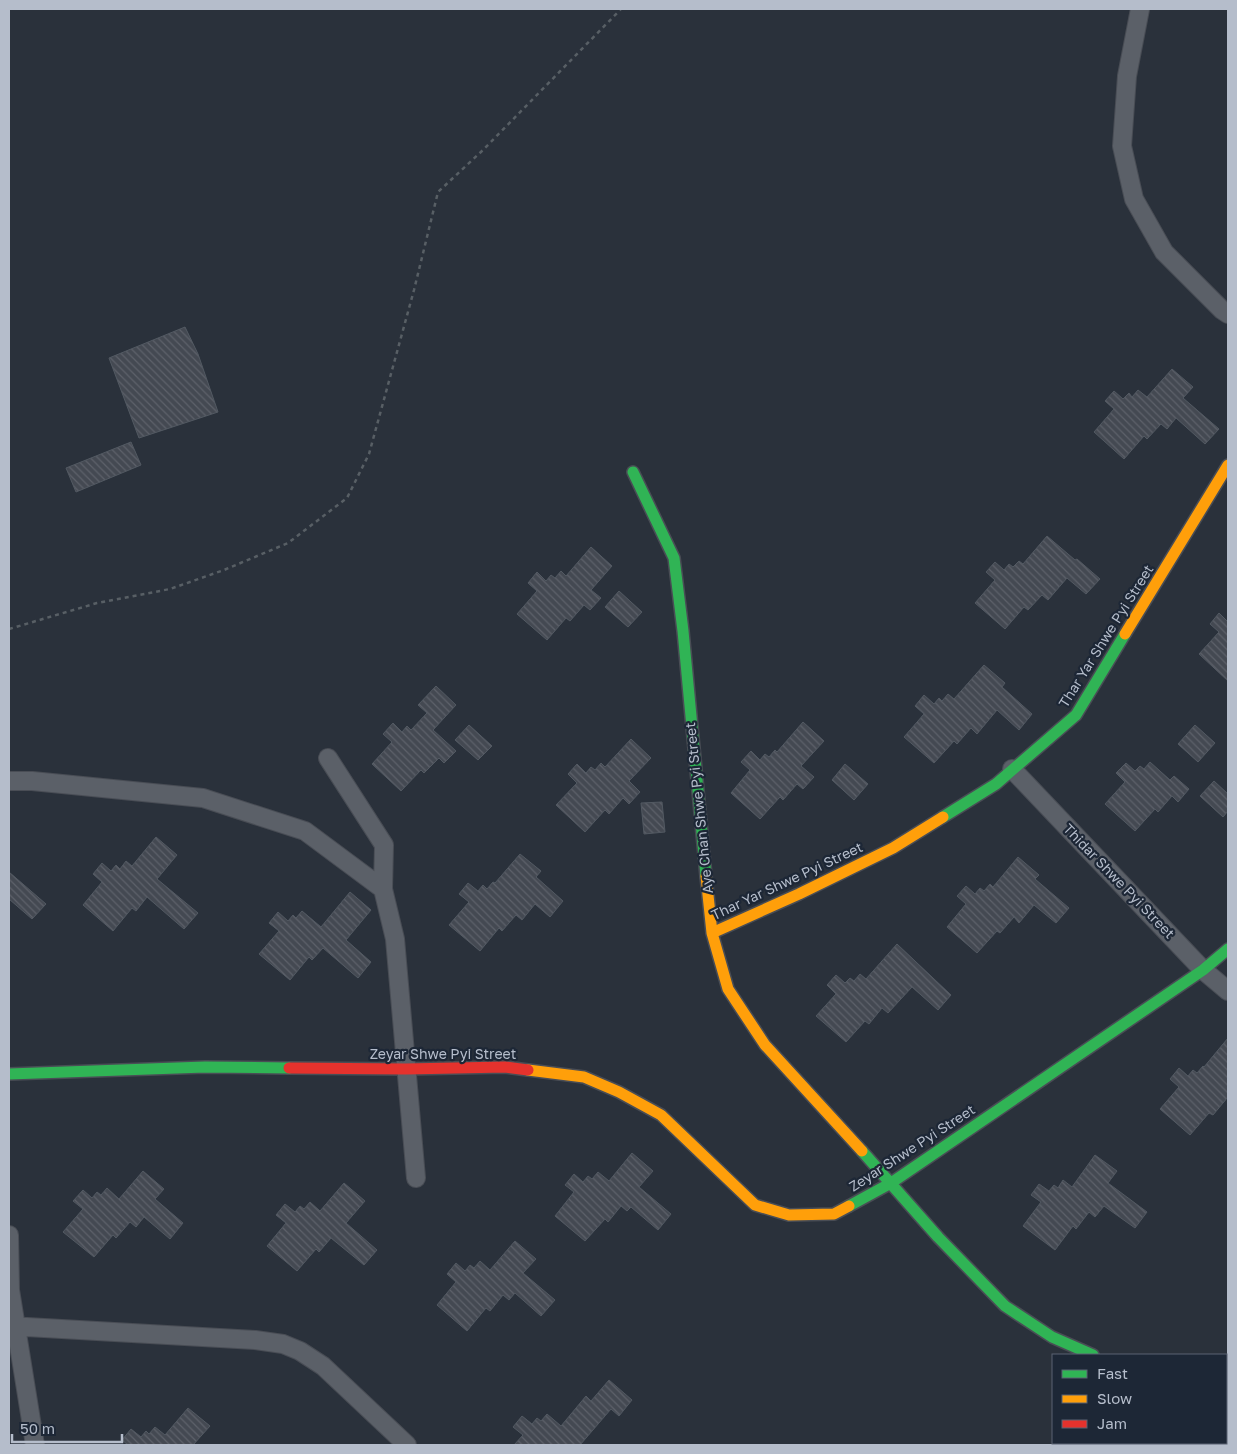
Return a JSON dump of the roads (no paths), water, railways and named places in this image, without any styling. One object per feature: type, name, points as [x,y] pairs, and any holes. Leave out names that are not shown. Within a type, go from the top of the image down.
[{"type":"street","points":[[1140,9],[1127,76],[1122,146],[1134,199],[1164,252],[1228,314]]},
{"type":"street","name":"Thar Yar Shwe Pyi Street","points":[[712,933],[799,894],[893,848],[996,784],[1076,715],[1228,465]]},
{"type":"street","name":"Aye Chan Shwe Pyi Street","points":[[633,472],[674,558],[683,631],[712,933],[728,989],[765,1044],[891,1183],[938,1238],[1005,1306],[1052,1337],[1092,1354]]},
{"type":"street","points":[[328,758],[384,845],[384,889],[395,939],[416,1178]]},
{"type":"street","name":"Thidar Shwe Pyi Street","points":[[1012,770],[1203,970],[1228,990]]},
{"type":"street","points":[[9,781],[32,781],[203,798],[306,831],[384,889]]},
{"type":"street","name":"Zeyar Shwe Pyi Street","points":[[9,1074],[205,1067],[406,1069],[505,1067],[584,1077],[619,1092],[661,1114],[755,1204],[788,1215],[834,1214],[891,1183],[1203,970],[1228,949]]},
{"type":"street","points":[[9,1235],[12,1326],[35,1445]]},
{"type":"street","points":[[12,1326],[255,1340],[283,1344],[300,1351],[323,1366],[407,1445]]}]
